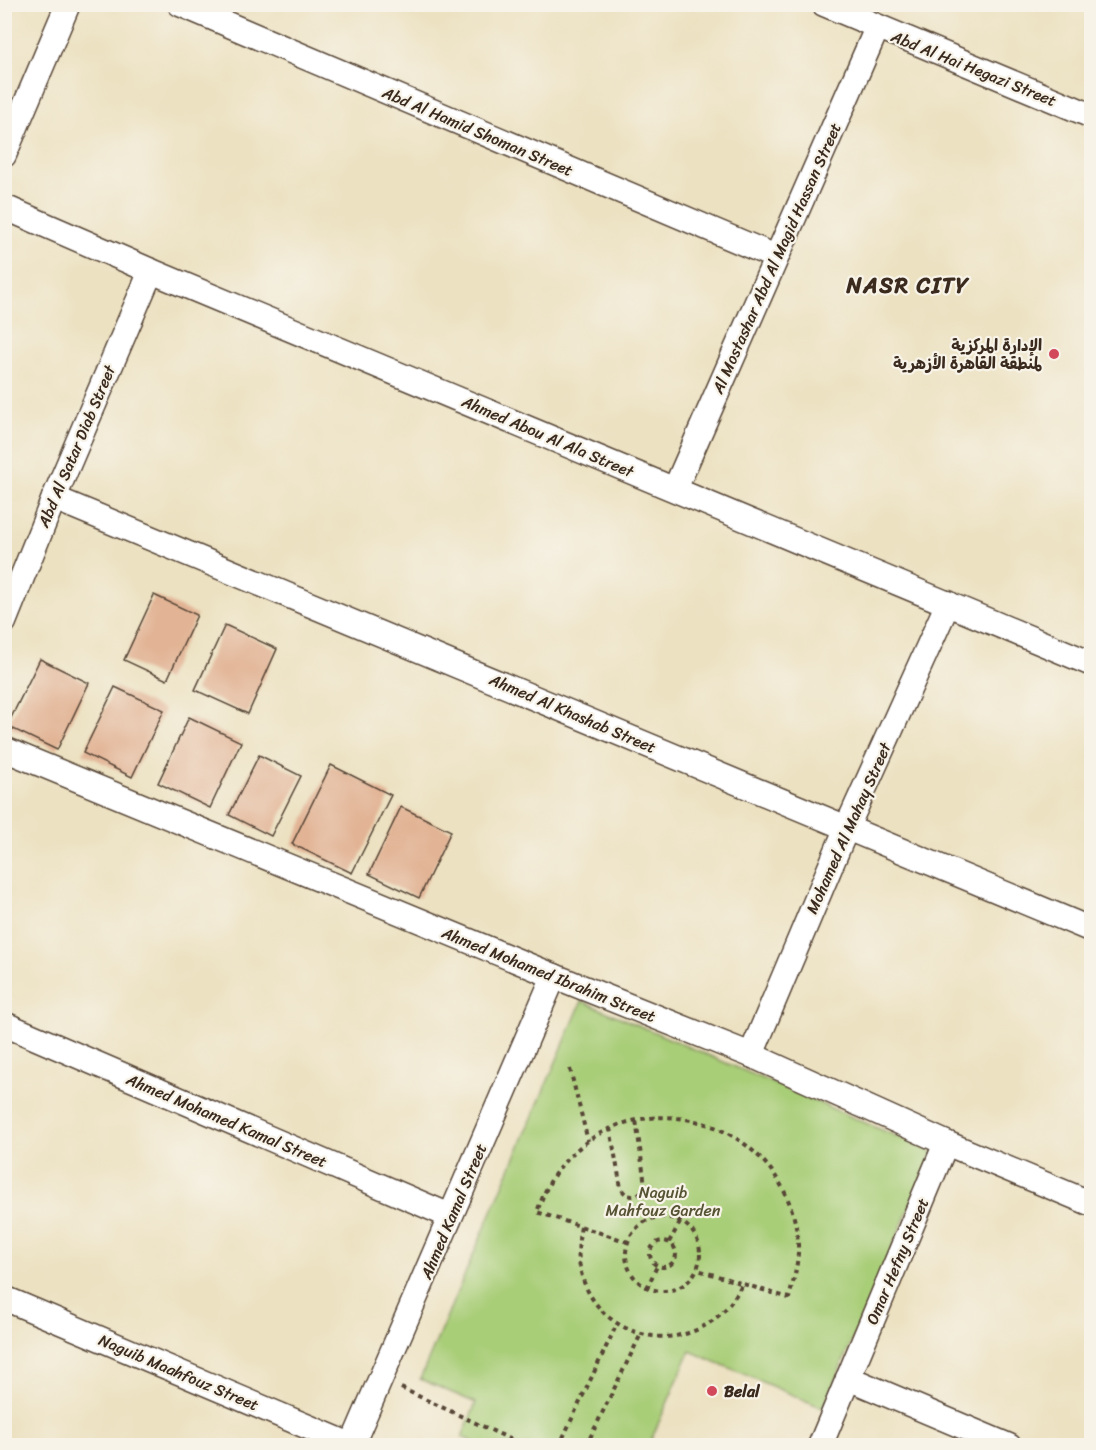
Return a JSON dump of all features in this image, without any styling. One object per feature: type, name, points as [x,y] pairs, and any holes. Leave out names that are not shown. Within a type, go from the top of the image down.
[{"type":"street","points":[[4,155],[68,4]]},
{"type":"street","name":"Abd Al Hamid Shoman Street","points":[[180,4],[776,257]]},
{"type":"street","name":"Abd Al Hai Hegazi Street","points":[[824,4],[1092,116]]},
{"type":"street","name":"Al Mostashar Abd Al Magid Hassan Street","points":[[675,489],[877,28]]},
{"type":"street","name":"Ahmed Abou Al Ala Street","points":[[4,207],[151,271],[1092,664]]},
{"type":"street","name":"Abd Al Satar Diab Street","points":[[4,622],[151,271]]},
{"type":"street","name":"Ahmed Al Khashab Street","points":[[54,498],[1092,930]]},
{"type":"street","name":"Mohamed Al Mahay Street","points":[[751,1055],[847,827],[948,603]]},
{"type":"street","name":"Ahmed Mohamed Ibrahim Street","points":[[4,749],[751,1055],[946,1143],[1092,1204]]},
{"type":"street","name":"Ahmed Kamal Street","points":[[353,1445],[554,976]]},
{"type":"street","name":"Ahmed Mohamed Kamal Street","points":[[4,1024],[450,1216]]},
{"type":"street","name":"Omar Hefny Street","points":[[820,1446],[946,1143]]},
{"type":"street","name":"Naguib Maahfouz Street","points":[[4,1298],[353,1445]]},
{"type":"street","points":[[848,1378],[1009,1446]]},
{"type":"path","points":[[570,1069],[588,1141]]},
{"type":"path","points":[[628,1242],[537,1212],[556,1172],[588,1141],[610,1128],[636,1120],[674,1117],[696,1120],[717,1128],[737,1138],[755,1152],[770,1168],[782,1187],[791,1208],[797,1241],[796,1274],[789,1298],[698,1270]]},
{"type":"path","points":[[610,1128],[621,1188],[624,1193],[634,1196],[639,1194],[645,1185],[636,1120]]},
{"type":"path","points":[[660,1217],[681,1221],[692,1230],[699,1242],[701,1256],[698,1270],[682,1287],[671,1291],[647,1288],[631,1273],[626,1253],[628,1242],[640,1225],[650,1219],[660,1217]]},
{"type":"path","points":[[669,1242],[681,1221]]},
{"type":"path","points":[[581,1227],[577,1254],[583,1281],[597,1305],[617,1324],[641,1334],[671,1336],[687,1334],[702,1328],[726,1309],[742,1284]]},
{"type":"path","points":[[663,1241],[669,1242],[676,1253],[675,1260],[671,1265],[657,1266],[651,1257],[653,1246],[663,1241]]},
{"type":"path","points":[[647,1288],[657,1266]]},
{"type":"path","points":[[559,1446],[617,1324]]},
{"type":"path","points":[[586,1446],[641,1334]]},
{"type":"path","points":[[381,1379],[525,1446]]},
{"type":"green space","name":"Naguib Mahfouz Garden","points":[[582,1001],[933,1152],[823,1408],[690,1351],[649,1445],[481,1445],[462,1437],[476,1403],[420,1379]]},
{"type":"building","points":[[154,595],[197,615],[167,680],[124,660]]},
{"type":"building","points":[[225,625],[277,649],[248,714],[195,690]]},
{"type":"building","points":[[40,659],[89,683],[57,750],[7,726]]},
{"type":"building","points":[[115,687],[164,710],[132,777],[83,753]]},
{"type":"building","points":[[189,717],[241,742],[210,808],[158,783]]},
{"type":"building","points":[[259,755],[301,776],[271,836],[229,815]]},
{"type":"building","points":[[331,765],[391,795],[352,873],[292,844]]},
{"type":"building","points":[[401,807],[451,831],[419,898],[369,874]]},
{"type":"place","name":"الإدارة المركزية لمنطقة القاهرة الأزهرية","points":[[1054,354]]},
{"type":"place","name":"Belal","points":[[712,1391]]},
{"type":"district","name":"NASR CITY","points":[[908,285]]}]
